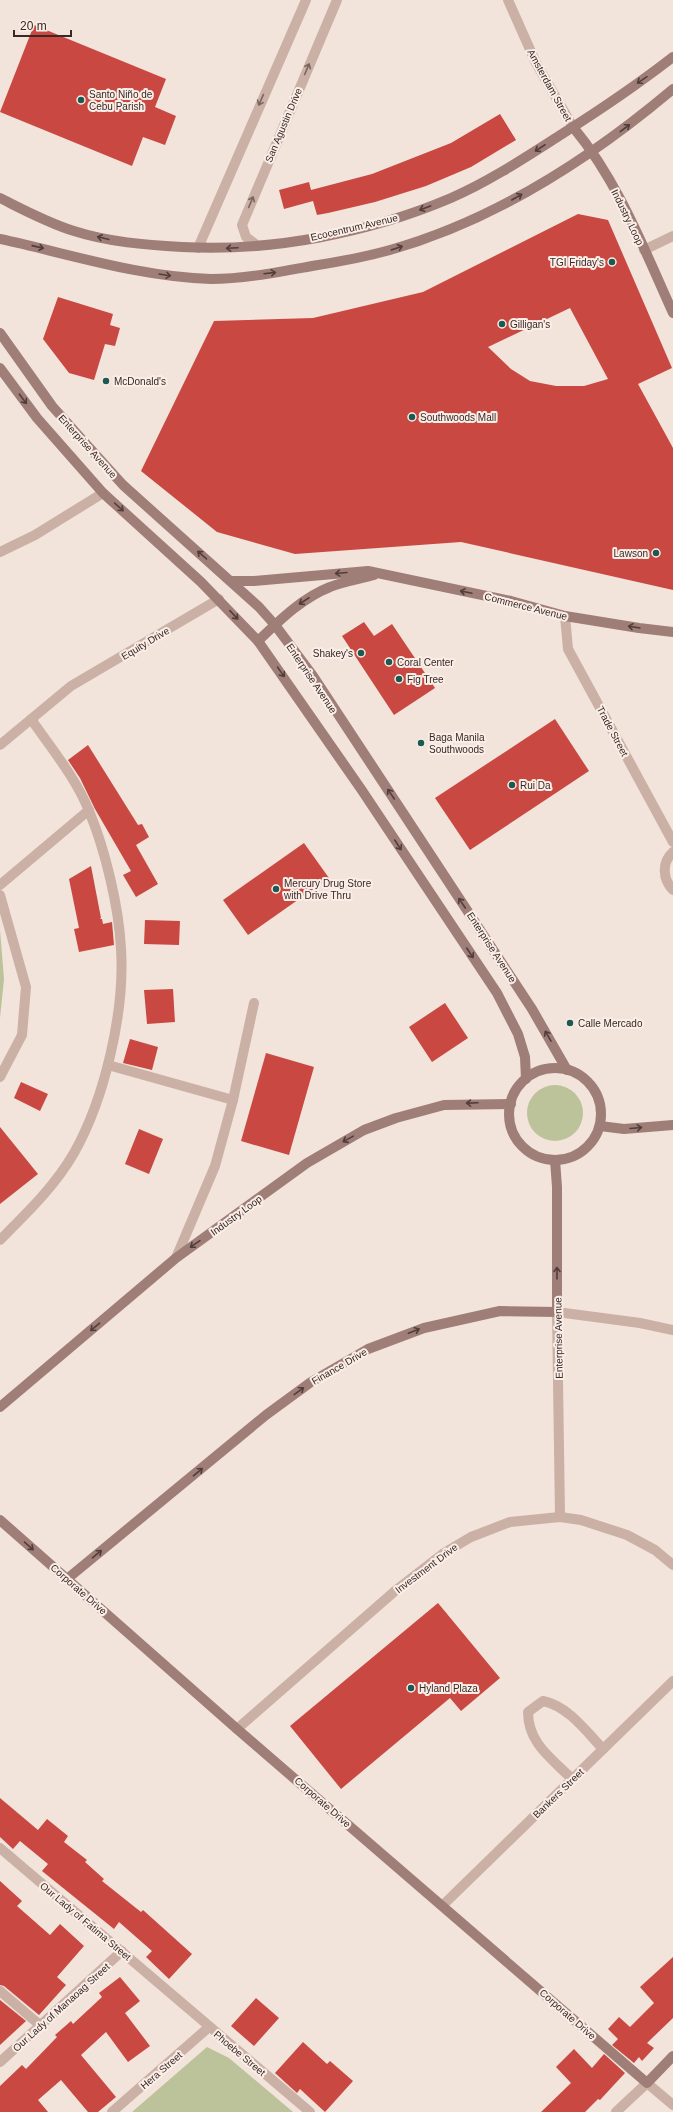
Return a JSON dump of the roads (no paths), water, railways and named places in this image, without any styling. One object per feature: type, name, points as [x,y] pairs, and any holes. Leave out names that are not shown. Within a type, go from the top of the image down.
[{"type":"main road","name":"Ecocentrum Avenue","points":[[0,198],[45,220],[74,231],[112,240],[198,248],[258,246],[340,232],[388,221],[451,198],[489,179],[573,127],[646,78],[673,57]]},
{"type":"main road","points":[[0,239],[125,269],[172,276],[231,278],[283,272],[390,250],[453,228],[505,204],[594,151],[673,89]]},
{"type":"main road","name":"Industry Loop","points":[[573,127],[594,151],[644,250],[673,313]]},
{"type":"main road","name":"Enterprise Avenue","points":[[0,333],[52,406],[123,485],[231,581],[275,624],[313,676],[532,1009],[567,1070]]},
{"type":"main road","name":"Enterprise Avenue","points":[[0,368],[37,418],[103,493],[219,599],[258,641],[361,789],[497,993],[518,1034],[525,1057],[526,1079]]},
{"type":"main road","name":"Commerce Avenue","points":[[231,581],[254,581],[361,571],[511,601],[565,616],[673,632]]},
{"type":"main road","name":"Commerce Avenue","points":[[258,641],[275,624],[299,604],[329,587],[380,574]]},
{"type":"main road","points":[[558,1068],[567,1070],[585,1079],[598,1096],[601,1116],[600,1126],[593,1140],[583,1151],[570,1158],[555,1160],[532,1154],[523,1147],[511,1127],[511,1104],[516,1090],[526,1079],[541,1070],[558,1068]]},
{"type":"main road","name":"Industry Loop","points":[[0,1407],[176,1258],[307,1163],[364,1130],[396,1118],[444,1105],[511,1104]]},
{"type":"main road","points":[[600,1126],[624,1129],[673,1125]]},
{"type":"main road","name":"Enterprise Avenue","points":[[555,1160],[557,1187],[557,1312]]},
{"type":"main road","name":"Finance Drive","points":[[67,1579],[266,1415],[311,1382],[368,1349],[424,1328],[500,1312],[557,1312]]},
{"type":"main road","name":"Corporate Drive","points":[[0,1520],[237,1729],[443,1905],[647,2083]]},
{"type":"main road","points":[[647,2083],[673,2056]]},
{"type":"street","points":[[198,248],[306,0]]},
{"type":"street","name":"San Agustin Drive","points":[[258,246],[246,238],[242,225],[337,0]]},
{"type":"street","name":"Amsterdam Street","points":[[508,0],[536,63],[573,127]]},
{"type":"street","points":[[644,250],[673,236]]},
{"type":"street","points":[[0,552],[35,535],[103,493]]},
{"type":"street","name":"Equity Drive","points":[[0,745],[71,686],[219,599]]},
{"type":"street","name":"Trade Street","points":[[565,616],[568,649],[673,842]]},
{"type":"street","points":[[0,1240],[42,1197],[74,1153],[92,1111],[108,1065],[120,997],[122,949],[105,858],[89,810],[70,776],[31,720]]},
{"type":"street","points":[[0,885],[89,810]]},
{"type":"street","points":[[673,852],[666,862],[664,870],[665,879],[673,890]]},
{"type":"street","points":[[0,896],[26,986],[22,1035],[0,1077]]},
{"type":"street","points":[[176,1258],[215,1166],[233,1100],[254,1003]]},
{"type":"street","points":[[108,1065],[233,1100]]},
{"type":"street","name":"Finance Drive","points":[[557,1312],[640,1323],[673,1330]]},
{"type":"street","name":"Enterprise Avenue","points":[[557,1312],[560,1517]]},
{"type":"street","name":"Investment Drive","points":[[237,1729],[395,1591],[444,1553],[471,1537],[510,1522],[560,1517],[581,1520],[628,1534],[655,1550],[673,1565]]},
{"type":"street","name":"Bankers Street","points":[[443,1905],[673,1681]]},
{"type":"street","points":[[572,1779],[536,1742],[528,1726],[528,1712],[543,1701],[553,1703],[562,1708],[603,1749]]},
{"type":"street","name":"Our Lady of Fatima Street","points":[[0,1848],[171,1994]]},
{"type":"street","name":"Our Lady of Manaoag Street","points":[[0,2062],[122,1951]]},
{"type":"street","points":[[0,1991],[41,2026]]},
{"type":"street","name":"Phoebe Street","points":[[171,1994],[310,2112]]},
{"type":"street","name":"Hera Street","points":[[112,2112],[209,2027]]},
{"type":"street","points":[[616,2112],[647,2083],[673,2105]]},
{"type":"place","name":"Santo Niño de Cebu Parish","points":[[81,100]]},
{"type":"place","name":"TGI Friday's","points":[[612,262]]},
{"type":"place","name":"Gilligan's","points":[[502,324]]},
{"type":"place","name":"McDonald's","points":[[106,381]]},
{"type":"place","name":"Southwoods Mall","points":[[412,417]]},
{"type":"place","name":"Lawson","points":[[656,553]]},
{"type":"place","name":"Shakey's","points":[[361,653]]},
{"type":"place","name":"Coral Center","points":[[389,662]]},
{"type":"place","name":"Fig Tree","points":[[399,679]]},
{"type":"place","name":"Baga Manila Southwoods","points":[[421,743]]},
{"type":"place","name":"Rui Da","points":[[512,785]]},
{"type":"place","name":"Mercury Drug Store with Drive Thru","points":[[276,889]]},
{"type":"place","name":"Calle Mercado","points":[[570,1023]]},
{"type":"place","name":"Hyland Plaza","points":[[411,1688]]}]
